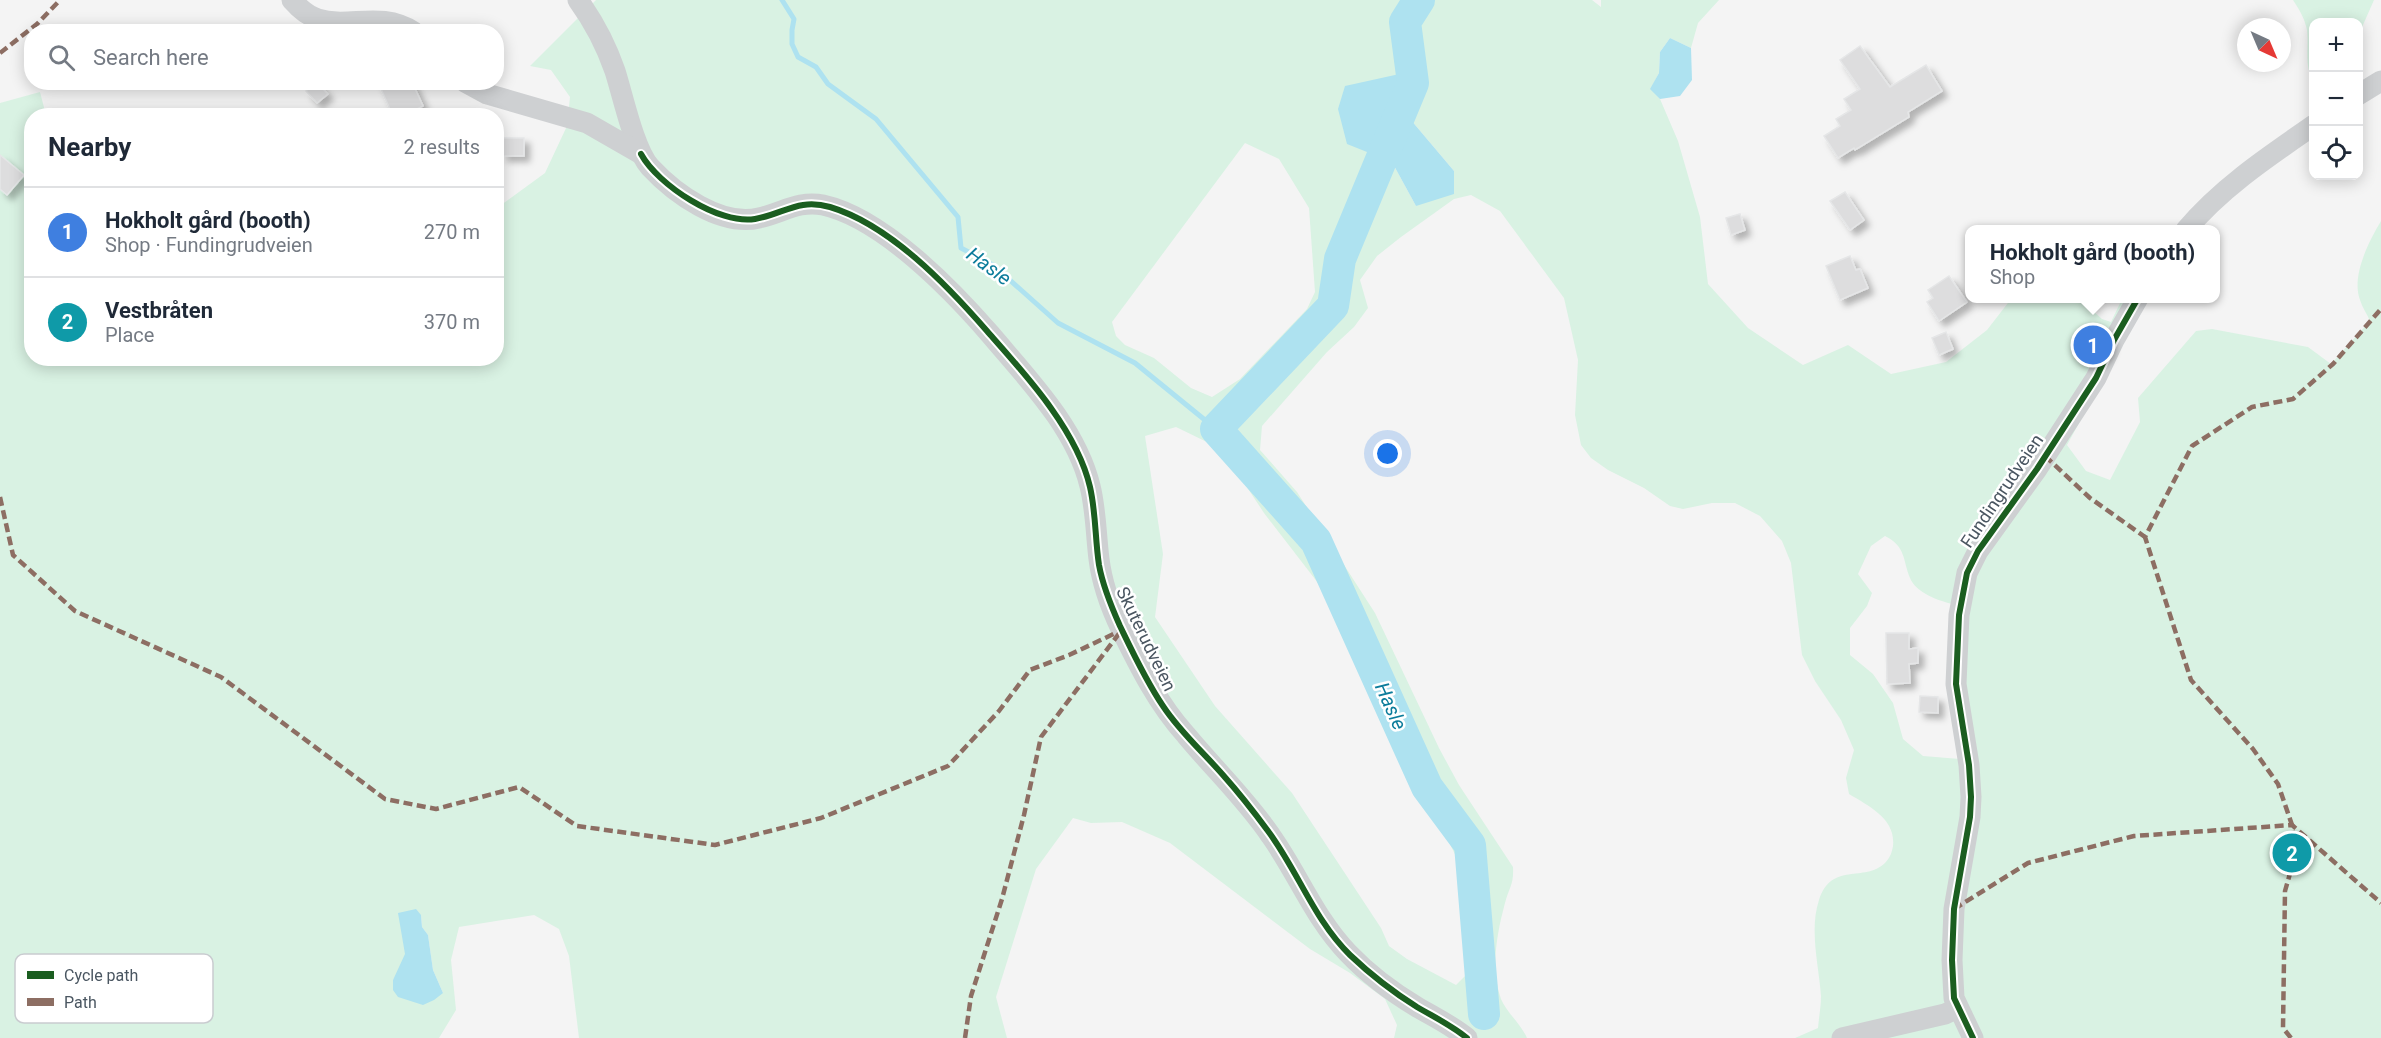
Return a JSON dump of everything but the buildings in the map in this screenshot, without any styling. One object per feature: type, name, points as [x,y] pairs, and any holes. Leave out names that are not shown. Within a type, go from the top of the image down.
[{"type":"street","points":[[292,0],[306,13],[319,20],[332,22],[373,19],[389,24]]},
{"type":"street","points":[[578,0],[592,20],[607,50],[641,154]]},
{"type":"street","points":[[2363,92],[2381,81]]},
{"type":"street","points":[[480,90],[587,123],[641,154]]},
{"type":"street","points":[[2191,225],[2225,192],[2274,152],[2312,126]]},
{"type":"street","name":"Skuterudveien","points":[[641,154],[651,168],[667,183],[702,206],[728,217],[755,219],[804,203],[827,206],[847,213],[880,232],[911,255],[970,313],[1047,405],[1064,428],[1079,456],[1090,484],[1099,561],[1108,600],[1149,683],[1164,707],[1186,736],[1234,788],[1270,833],[1296,873],[1325,927],[1348,953],[1392,991],[1465,1037]]},
{"type":"street","name":"Fundingrudveien","points":[[1973,1038],[1953,998],[1954,909],[1970,817],[1971,797],[1969,765],[1956,684],[1959,615],[1967,573],[1978,551],[2037,469],[2096,378],[2135,303]]},
{"type":"street","points":[[1842,1038],[1945,1014],[1958,1008]]},
{"type":"green space","points":[[596,0],[1592,0],[1601,7],[1601,0],[1719,0],[1698,23],[1691,48],[1670,38],[1660,52],[1659,73],[1651,89],[1660,99],[1678,141],[1700,217],[1708,284],[1748,328],[1803,365],[1848,345],[1891,374],[1946,362],[1987,330],[2008,303],[2084,303],[2102,319],[2111,322],[2120,303],[2145,303],[2067,445],[2086,471],[2110,480],[2140,422],[2138,398],[2196,331],[2212,329],[2308,347],[2331,364],[2370,321],[2360,300],[2358,280],[2367,248],[2381,221],[2381,1038],[1795,1038],[1818,1028],[1821,996],[1815,923],[1819,900],[1825,888],[1840,876],[1868,872],[1885,863],[1891,853],[1893,837],[1890,828],[1880,814],[1849,794],[1846,778],[1854,750],[1841,720],[1815,681],[1802,655],[1791,563],[1782,541],[1760,516],[1735,503],[1712,503],[1683,509],[1670,506],[1644,488],[1608,470],[1591,458],[1581,445],[1575,415],[1578,360],[1564,298],[1500,211],[1471,195],[1454,199],[1377,256],[1360,280],[1368,308],[1354,327],[1327,352],[1262,426],[1260,450],[1297,492],[1375,613],[1459,785],[1513,867],[1512,882],[1499,926],[1496,976],[1501,999],[1527,1038],[1394,1038],[1397,1025],[1385,999],[1350,973],[1310,949],[1170,843],[1122,822],[1091,823],[1073,818],[1036,869],[996,997],[1007,1038],[579,1038],[569,956],[559,929],[534,915],[459,927],[451,960],[456,1010],[439,1038],[0,1038],[0,103],[40,92],[44,108],[24,108],[24,366],[504,366],[504,203],[545,173],[567,126],[570,97],[551,70],[530,66]],"holes":[[[1404,73],[1405,113],[1454,171],[1416,206],[1392,162]],[[1245,143],[1279,159],[1309,208],[1315,292],[1307,309],[1240,379],[1212,397],[1191,388],[1154,358],[1125,345],[1116,336],[1112,322]],[[1176,427],[1211,444],[1235,469],[1264,513],[1328,596],[1366,668],[1461,867],[1466,975],[1456,985],[1407,959],[1389,946],[1381,928],[1292,793],[1215,706],[1155,617],[1163,554],[1145,436]],[[1885,536],[1897,544],[1903,554],[1910,578],[1917,588],[1935,598],[1953,604],[1960,759],[1923,756],[1903,739],[1893,703],[1873,674],[1850,655],[1850,628],[1867,606],[1872,593],[1858,574],[1871,546]],[[421,915],[422,927],[428,935],[433,970],[443,993],[393,980],[400,969]]]},
{"type":"green space","points":[[2293,0],[2374,0],[2363,25],[2363,18],[2309,18],[2309,68],[2306,26]]},
{"type":"water","points":[[1670,38],[1691,48],[1692,80],[1680,96],[1660,99],[1650,89],[1659,73],[1660,52]]},
{"type":"water","points":[[1404,73],[1405,113],[1454,171],[1454,194],[1416,206],[1392,162],[1347,144],[1338,109],[1345,86]]},
{"type":"water","points":[[416,909],[421,915],[422,927],[428,935],[433,970],[443,993],[423,1005],[398,997],[393,990],[393,980],[405,954],[398,913]]},
{"type":"waterway","name":"Hasle","points":[[782,0],[794,19],[792,44],[798,57],[816,67],[828,84],[876,119],[958,217],[961,248],[993,265],[1058,323],[1135,363],[1216,429]]},
{"type":"waterway","name":"Hasle","points":[[1419,0],[1405,22],[1413,83],[1340,259],[1333,306],[1216,429],[1316,541],[1427,787],[1470,845],[1484,1014]]},
{"type":"marked path","points":[[37,24],[60,0]]},
{"type":"marked path","points":[[0,53],[24,34]]},
{"type":"marked path","points":[[2291,1038],[2283,1028],[2285,891],[2295,856],[2292,825],[2278,784],[2253,749],[2191,680],[2145,537],[2192,446],[2252,407],[2293,399],[2333,364],[2381,309]]},
{"type":"marked path","points":[[2045,456],[2090,498],[2145,537]]},
{"type":"marked path","points":[[0,497],[13,555],[75,611],[221,677],[385,799],[436,809],[519,787],[577,826],[715,845],[821,818],[948,766],[999,711],[1030,670],[1122,630]]},
{"type":"marked path","points":[[965,1038],[971,996],[1002,899],[1041,737],[1121,631]]},
{"type":"marked path","points":[[1954,909],[2028,863],[2134,836],[2292,825],[2381,903]]},
{"type":"cycle path","points":[[641,154],[649,166],[675,190],[724,216],[755,219],[809,204],[830,207],[852,216],[874,228],[916,258],[954,295],[1033,384],[1074,445],[1090,487],[1099,565],[1105,589],[1135,657],[1163,706],[1268,831],[1316,911],[1337,941],[1350,955],[1391,989],[1467,1038]]},
{"type":"cycle path","points":[[1973,1038],[1954,998],[1952,960],[1954,909],[1970,817],[1971,797],[1969,765],[1956,684],[1959,615],[1967,573],[1978,551],[2037,469],[2096,378],[2135,303]]},
{"type":"place","name":"Hokholt gård (booth)","points":[[2093,345]]},
{"type":"place","name":"Vestbråten","points":[[2292,853]]}]
